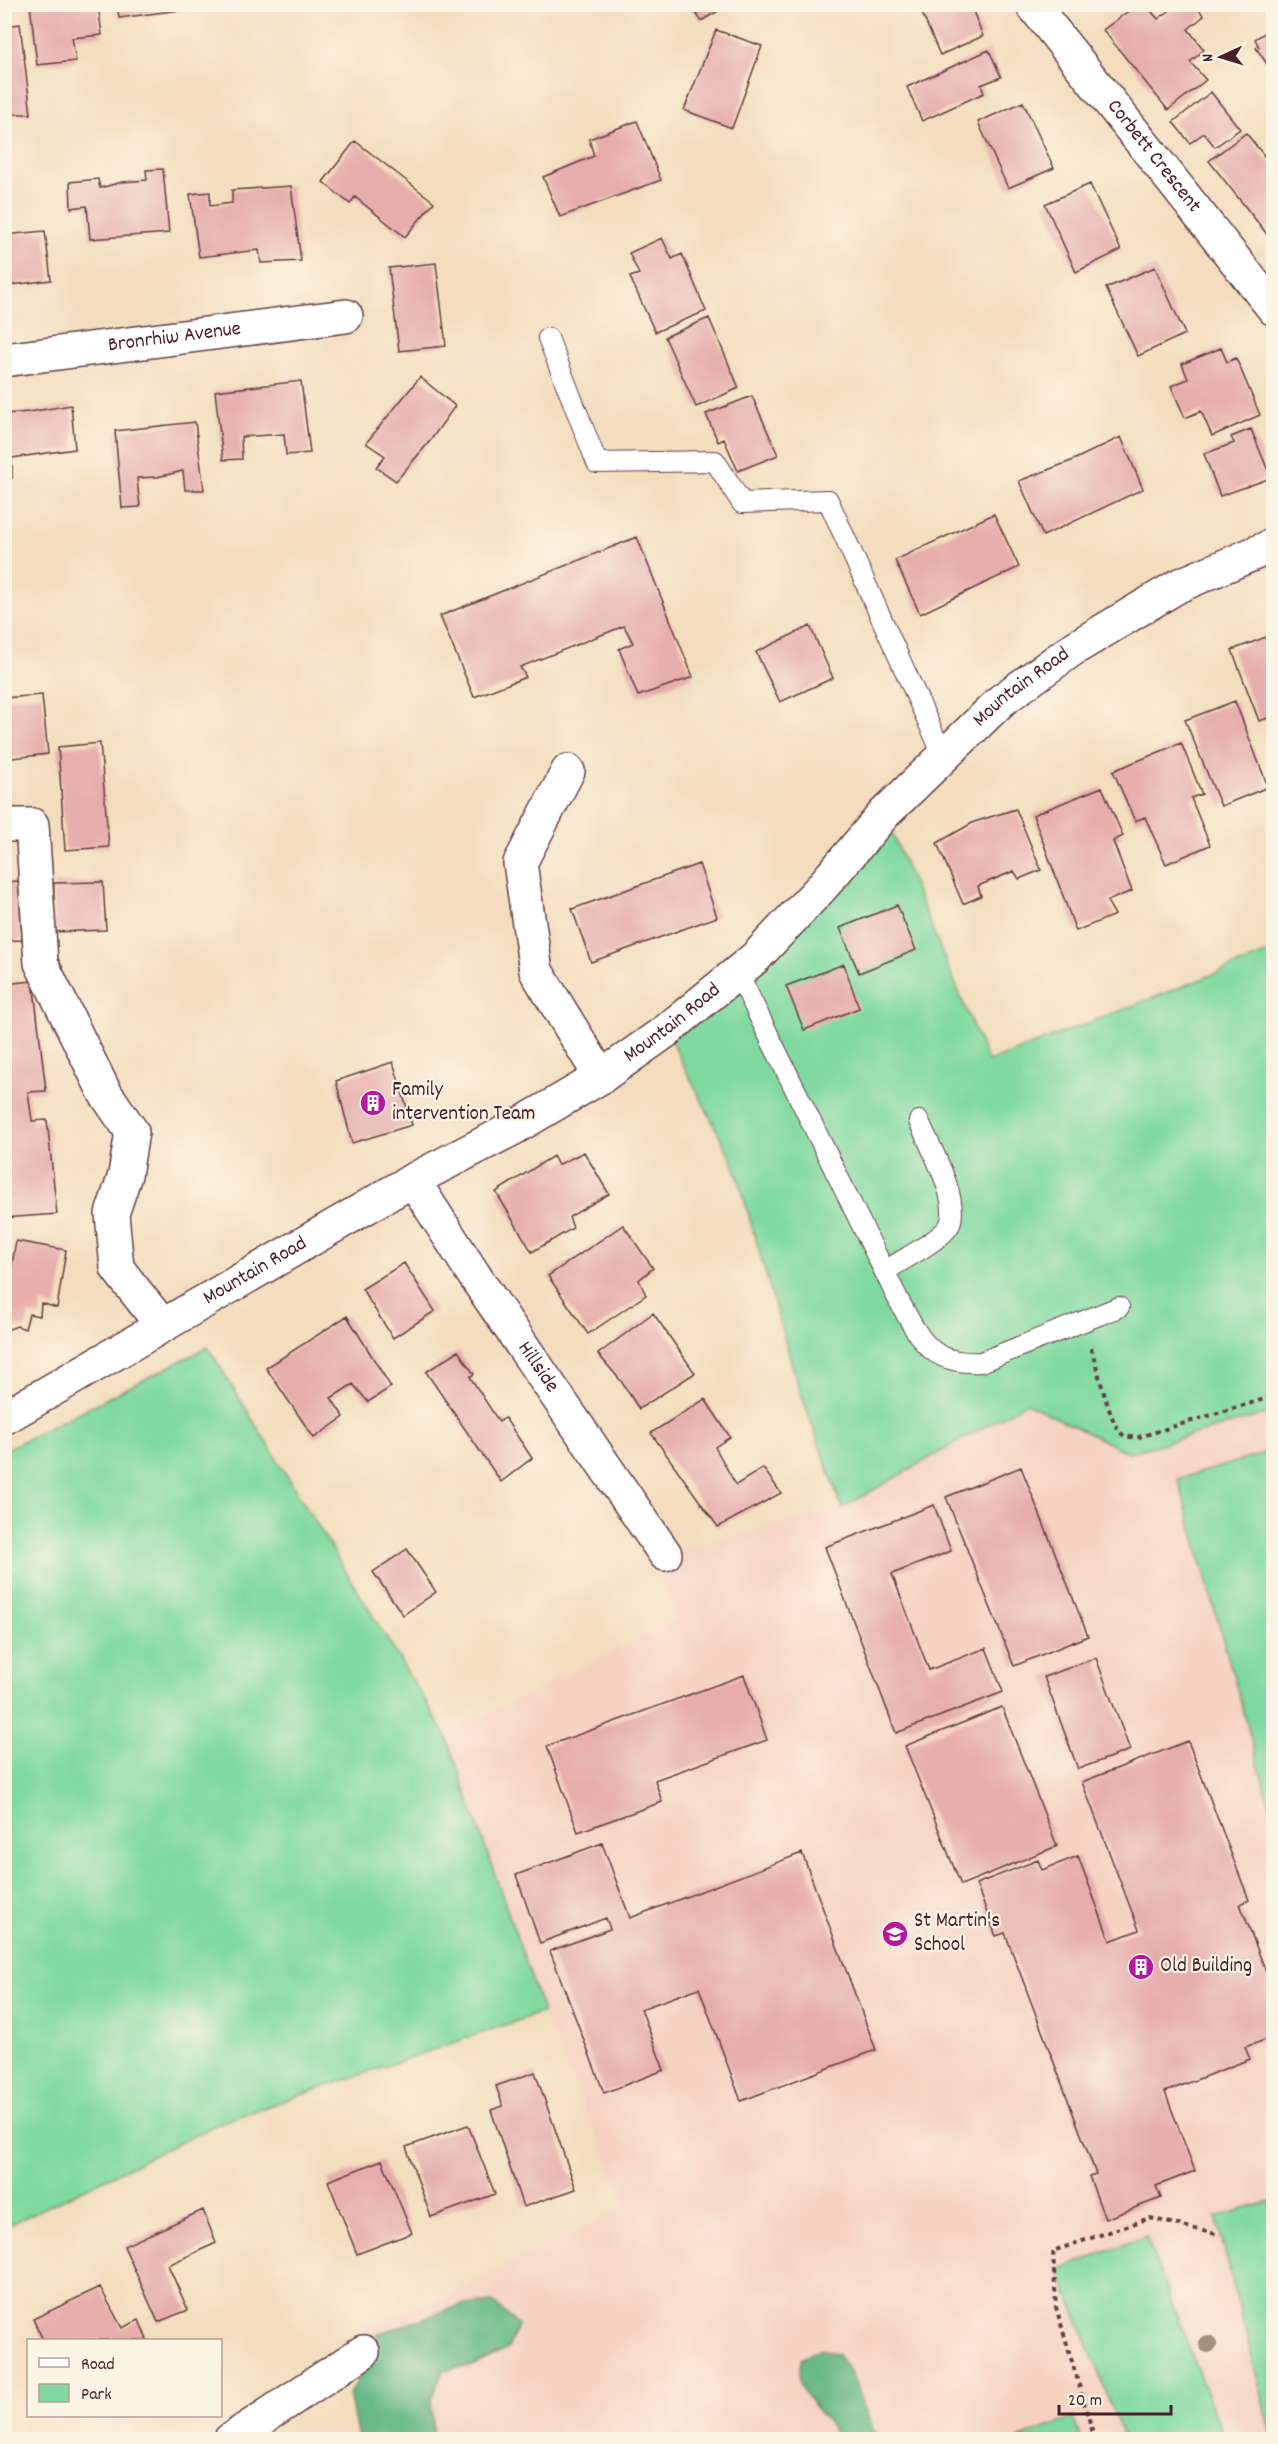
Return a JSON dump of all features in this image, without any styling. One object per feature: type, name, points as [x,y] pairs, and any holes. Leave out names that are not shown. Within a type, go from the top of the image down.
[{"type":"street","name":"Corbett Crescent","points":[[1032,4],[1274,309]]},
{"type":"street","name":"Bronrhiw Avenue","points":[[4,360],[346,316]]},
{"type":"street","name":"Mountain Road","points":[[4,1418],[413,1180],[514,1128],[601,1077],[666,1031],[755,958],[821,888],[884,814],[1002,700],[1073,649],[1178,586],[1274,545]]},
{"type":"street","points":[[568,771],[520,863],[536,971],[601,1077]]},
{"type":"street","points":[[4,825],[32,825],[41,963],[105,1093],[132,1132],[125,1175],[112,1214],[117,1268],[162,1325]]},
{"type":"street","name":"Hillside","points":[[413,1180],[476,1278],[665,1554]]},
{"type":"street","points":[[230,2439],[363,2352]]},
{"type":"lane","points":[[548,338],[597,463],[715,460],[742,503],[828,500],[943,755]]},
{"type":"lane","points":[[738,973],[920,1339],[932,1352],[961,1363],[981,1362],[1119,1307]]},
{"type":"lane","points":[[885,1270],[942,1234],[950,1225],[953,1211],[950,1194],[919,1121]]},
{"type":"path","points":[[1083,1321],[1112,1416],[1121,1434],[1138,1437],[1274,1396]]},
{"type":"path","points":[[1095,2439],[1056,2307],[1053,2251],[1150,2218],[1220,2235]]},
{"type":"shaded area","name":"St Martin's School","points":[[1026,1403],[1129,1453],[1273,1412],[1273,2439],[358,2439],[349,2394],[364,2369],[362,2328],[455,2292],[626,2205],[543,2012],[446,1735],[677,1619],[661,1577],[665,1554],[842,1508]]},
{"type":"green space","points":[[884,814],[988,1062],[1273,951],[1273,1412],[1129,1453],[1026,1403],[842,1508],[797,1382],[734,1164],[666,1031]]},
{"type":"green space","points":[[208,1347],[446,1735],[543,2012],[222,2122],[5,2227],[5,1450]]},
{"type":"green space","points":[[1274,1451],[1273,1817],[1178,1479]]},
{"type":"green space","points":[[1274,2201],[1273,2439],[1216,2217]]},
{"type":"green space","points":[[1146,2236],[1224,2439],[1124,2439],[1059,2270]]},
{"type":"green space","points":[[493,2302],[518,2325],[508,2349],[472,2366],[443,2370],[431,2399],[434,2439],[358,2439],[349,2394],[364,2369],[378,2334],[462,2305]]},
{"type":"green space","points":[[821,2348],[838,2355],[850,2371],[877,2439],[836,2439],[829,2423],[806,2395],[799,2378],[801,2358]]},
{"type":"green space","points":[[1073,2418],[1081,2439],[1017,2439]]},
{"type":"building","points":[[30,4],[98,4],[102,35],[72,38],[76,61],[37,65]]},
{"type":"building","points":[[117,4],[179,4],[180,10],[119,18]]},
{"type":"building","points":[[690,4],[730,4],[701,21]]},
{"type":"building","points":[[918,4],[970,4],[983,36],[940,55]]},
{"type":"building","points":[[1138,4],[1145,4],[1158,19],[1179,4],[1194,4],[1204,16],[1188,29],[1204,50],[1190,62],[1206,80],[1168,110],[1103,30]]},
{"type":"building","points":[[20,24],[31,114],[8,114],[4,92],[4,26]]},
{"type":"building","points":[[1274,27],[1274,74],[1256,48],[1259,47],[1255,39]]},
{"type":"building","points":[[716,30],[762,46],[732,128],[684,110]]},
{"type":"building","points":[[989,50],[1001,77],[981,85],[984,93],[922,121],[907,87]]},
{"type":"building","points":[[1211,92],[1240,129],[1215,147],[1204,133],[1190,143],[1173,122]]},
{"type":"building","points":[[1023,102],[1054,168],[1008,188],[978,122]]},
{"type":"building","points":[[637,121],[661,180],[560,217],[543,177],[594,156],[589,139]]},
{"type":"building","points":[[1246,133],[1274,168],[1274,243],[1209,161]]},
{"type":"building","points":[[355,141],[434,202],[405,237],[355,197],[350,204],[323,182]]},
{"type":"building","points":[[163,169],[169,233],[90,239],[87,206],[71,208],[70,182],[98,179],[100,188],[122,182],[147,180],[146,170]]},
{"type":"building","points":[[1090,184],[1121,250],[1076,272],[1045,204]]},
{"type":"building","points":[[291,186],[301,261],[261,263],[259,250],[199,257],[190,194],[210,192],[210,206],[232,203],[232,190]]},
{"type":"building","points":[[45,231],[51,280],[4,286],[4,235]]},
{"type":"building","points":[[662,238],[672,259],[682,254],[706,311],[655,332],[630,277],[639,274],[629,253]]},
{"type":"building","points":[[436,263],[446,346],[399,351],[389,268]]},
{"type":"building","points":[[1155,267],[1185,334],[1138,356],[1106,288]]},
{"type":"building","points":[[709,318],[739,388],[696,407],[665,337]]},
{"type":"building","points":[[1221,348],[1227,362],[1236,358],[1260,415],[1212,436],[1201,411],[1185,418],[1171,386],[1188,379],[1182,364]]},
{"type":"building","points":[[420,377],[455,406],[430,441],[396,481],[376,467],[385,456],[366,443]]},
{"type":"building","points":[[301,381],[310,453],[286,455],[284,434],[241,437],[242,459],[223,460],[215,391]]},
{"type":"building","points":[[752,396],[778,455],[738,471],[724,439],[718,442],[706,414]]},
{"type":"building","points":[[71,405],[75,449],[12,458],[12,478],[4,479],[4,414]]},
{"type":"building","points":[[195,422],[204,490],[185,490],[183,471],[157,477],[137,478],[140,507],[122,508],[115,431]]},
{"type":"building","points":[[1251,429],[1271,478],[1220,496],[1204,454],[1234,443],[1231,437]]},
{"type":"building","points":[[1121,437],[1143,489],[1043,536],[1019,481],[1071,461]]},
{"type":"building","points":[[994,514],[1019,567],[920,614],[895,560]]},
{"type":"building","points":[[637,537],[693,677],[638,696],[619,649],[633,643],[624,626],[520,667],[526,677],[474,697],[440,616]]},
{"type":"building","points":[[810,626],[833,678],[780,702],[756,652]]},
{"type":"building","points":[[1274,634],[1274,716],[1259,721],[1232,650]]},
{"type":"building","points":[[42,695],[48,754],[4,759],[4,698]]},
{"type":"building","points":[[1235,701],[1268,787],[1221,806],[1185,720]]},
{"type":"building","points":[[100,743],[109,847],[65,850],[58,747]]},
{"type":"building","points":[[1181,743],[1202,794],[1191,798],[1210,845],[1166,864],[1145,817],[1135,821],[1113,771]]},
{"type":"building","points":[[1102,787],[1123,836],[1113,841],[1132,891],[1107,901],[1115,915],[1076,931],[1033,815]]},
{"type":"building","points":[[1016,809],[1041,870],[1019,879],[1014,871],[978,886],[981,896],[963,904],[937,843],[974,822]]},
{"type":"building","points":[[699,864],[717,917],[591,962],[572,909]]},
{"type":"building","points":[[19,881],[22,940],[4,941],[4,882]]},
{"type":"building","points":[[103,882],[106,930],[52,932],[54,883]]},
{"type":"building","points":[[897,905],[916,950],[859,973],[840,928]]},
{"type":"building","points":[[844,964],[859,1008],[804,1030],[786,986]]},
{"type":"building","points":[[33,981],[46,1091],[28,1092],[32,1121],[47,1120],[57,1214],[4,1218],[4,984]]},
{"type":"building","name":"Family intervention Team","points":[[393,1062],[412,1125],[352,1143],[336,1081]]},
{"type":"building","points":[[584,1152],[609,1194],[569,1217],[573,1228],[532,1252],[496,1192],[553,1156],[558,1165]]},
{"type":"building","points":[[623,1225],[653,1268],[639,1280],[646,1295],[588,1334],[548,1276]]},
{"type":"building","points":[[16,1241],[66,1250],[57,1308],[41,1303],[40,1316],[29,1314],[25,1329],[17,1326],[4,1331],[4,1311]]},
{"type":"building","points":[[404,1263],[435,1311],[393,1338],[362,1289]]},
{"type":"building","points":[[653,1313],[695,1373],[639,1409],[621,1381],[598,1354]]},
{"type":"building","points":[[347,1316],[391,1387],[368,1402],[353,1384],[331,1398],[344,1417],[314,1438],[266,1368]]},
{"type":"building","points":[[458,1351],[474,1374],[470,1377],[499,1422],[505,1418],[532,1458],[501,1482],[426,1372]]},
{"type":"building","points":[[705,1399],[730,1437],[715,1447],[736,1485],[763,1468],[781,1493],[718,1527],[651,1433]]},
{"type":"building","points":[[1021,1467],[1088,1636],[1014,1666],[946,1497]]},
{"type":"building","points":[[934,1505],[951,1551],[892,1574],[929,1670],[986,1648],[1003,1692],[896,1733],[825,1547]]},
{"type":"building","points":[[407,1549],[436,1592],[403,1615],[373,1572]]},
{"type":"building","points":[[1096,1658],[1130,1750],[1078,1769],[1044,1677]]},
{"type":"building","points":[[744,1675],[767,1740],[655,1780],[662,1802],[578,1832],[547,1746]]},
{"type":"building","points":[[1002,1707],[1057,1846],[961,1885],[905,1746]]},
{"type":"building","name":"Old Building","points":[[1188,1741],[1249,1900],[1240,1904],[1274,1993],[1274,2037],[1245,2047],[1250,2059],[1165,2092],[1195,2171],[1156,2186],[1161,2198],[1105,2219],[1089,2176],[1096,2174],[1005,1933],[996,1936],[976,1884],[1038,1860],[1042,1870],[1078,1856],[1110,1941],[1139,1930],[1082,1782]]},
{"type":"building","points":[[602,1843],[630,1918],[802,1853],[876,2050],[741,2101],[699,1988],[641,2009],[664,2070],[604,2093],[550,1951],[610,1929],[606,1918],[540,1943],[516,1875]]},
{"type":"building","points":[[535,2072],[576,2189],[523,2207],[491,2110],[503,2106],[496,2086]]},
{"type":"building","points":[[468,2125],[495,2194],[431,2217],[406,2147]]},
{"type":"building","points":[[382,2160],[412,2233],[357,2254],[328,2181]]},
{"type":"building","points":[[203,2210],[216,2243],[168,2265],[188,2310],[158,2322],[124,2246]]},
{"type":"building","points":[[100,2287],[122,2328],[139,2320],[147,2339],[43,2339],[33,2319]]},
{"type":"place","name":"Family intervention Team","points":[[373,1103]]},
{"type":"place","name":"St Martin's School","points":[[895,1934]]},
{"type":"place","name":"Old Building","points":[[1141,1967]]}]
